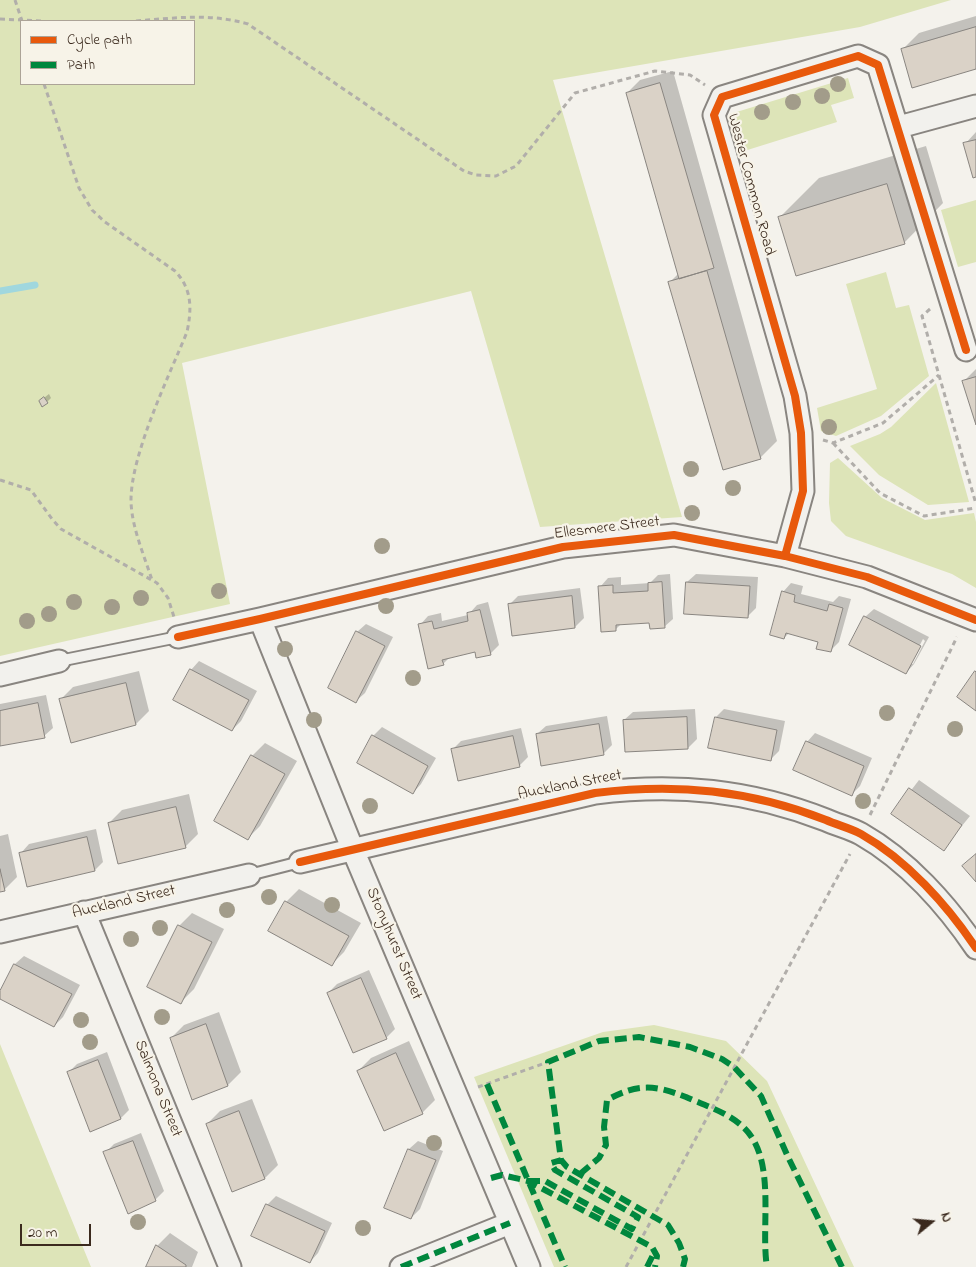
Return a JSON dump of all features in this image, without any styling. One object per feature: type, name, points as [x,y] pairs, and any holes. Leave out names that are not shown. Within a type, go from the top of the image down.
[{"type":"street","name":"Wester Common Road","points":[[785,556],[803,491],[801,433],[795,396],[714,115],[722,97],[858,56],[878,65],[899,127],[966,350]]},
{"type":"street","points":[[899,127],[976,106]]},
{"type":"street","name":"Ellesmere Street","points":[[178,637],[563,546],[674,535],[785,556],[866,577],[972,618]]},
{"type":"street","name":"Stonyhurst Street","points":[[260,619],[353,850],[529,1267]]},
{"type":"street","points":[[0,675],[59,661]]},
{"type":"street","name":"Auckland Street","points":[[300,862],[595,793],[635,788],[718,790],[804,812],[861,834],[914,873],[948,910],[976,948]]},
{"type":"street","name":"Auckland Street","points":[[0,932],[249,874]]},
{"type":"street","name":"Salmona Street","points":[[84,912],[230,1267]]},
{"type":"street","points":[[401,1267],[510,1223]]},
{"type":"lane","points":[[59,661],[178,637]]},
{"type":"lane","points":[[249,874],[300,862]]},
{"type":"path","points":[[15,0],[22,20]]},
{"type":"path","points":[[150,20],[206,16],[228,18],[248,24],[464,171],[476,175],[496,176],[516,166],[575,93],[655,71],[690,75],[722,97]]},
{"type":"path","points":[[0,20],[20,21]]},
{"type":"path","points":[[44,85],[79,188],[92,210],[105,222],[175,271],[183,280],[188,290],[191,316],[188,332],[152,419],[131,484],[133,520],[152,580]]},
{"type":"path","points":[[948,292],[922,316],[976,504]]},
{"type":"path","points":[[833,443],[883,423],[939,375]]},
{"type":"path","points":[[801,433],[833,443],[880,493],[924,516],[976,508]]},
{"type":"path","points":[[0,480],[31,490],[52,519],[62,529],[152,580],[164,590],[168,598],[178,637]]},
{"type":"path","points":[[626,1267],[861,834],[972,618]]},
{"type":"path","points":[[456,1094],[548,1062]]},
{"type":"green space","points":[[0,0],[951,0],[860,27],[553,80],[682,517],[540,527],[471,291],[182,363],[230,604],[0,656]]},
{"type":"green space","points":[[848,78],[854,98],[831,105],[837,122],[741,152],[730,114]]},
{"type":"green space","points":[[976,200],[976,262],[958,267],[941,210]]},
{"type":"green space","points":[[886,272],[896,308],[909,305],[929,376],[881,416],[836,436],[821,431],[817,408],[877,389],[846,284]]},
{"type":"green space","points":[[936,383],[969,502],[928,505],[879,475],[850,446],[880,434],[891,427]]},
{"type":"green space","points":[[838,458],[882,498],[925,520],[974,513],[976,522],[976,588],[952,574],[846,536],[831,521],[829,503],[830,463]]},
{"type":"green space","points":[[654,1025],[726,1041],[767,1081],[854,1267],[554,1267],[474,1077],[603,1032]]},
{"type":"green space","points":[[0,1044],[91,1267],[0,1267]]},
{"type":"building","points":[[976,27],[976,69],[912,88],[901,49]]},
{"type":"building","points":[[660,83],[714,268],[679,279],[626,93]]},
{"type":"building","points":[[976,140],[976,177],[973,178],[963,143]]},
{"type":"building","points":[[887,184],[905,244],[796,276],[778,217]]},
{"type":"building","points":[[707,271],[761,459],[723,470],[668,282]]},
{"type":"building","points":[[976,377],[976,425],[962,381]]},
{"type":"building","points":[[44,397],[48,403],[42,407],[39,401]]},
{"type":"building","points":[[662,582],[665,628],[650,629],[649,623],[616,625],[616,631],[601,632],[598,586],[613,585],[613,593],[648,591],[648,583]]},
{"type":"building","points":[[686,582],[750,586],[748,618],[684,614]]},
{"type":"building","points":[[782,591],[795,595],[794,602],[827,611],[829,604],[843,608],[831,652],[816,649],[818,642],[786,633],[784,639],[770,635]]},
{"type":"building","points":[[572,596],[575,628],[512,636],[508,604]]},
{"type":"building","points":[[480,610],[491,655],[476,658],[475,652],[442,660],[444,665],[428,669],[418,624],[432,621],[434,629],[468,621],[467,613]]},
{"type":"building","points":[[864,616],[921,646],[906,674],[849,645]]},
{"type":"building","points":[[356,631],[385,646],[356,703],[328,688]]},
{"type":"building","points":[[190,669],[249,700],[232,731],[173,700]]},
{"type":"building","points":[[976,672],[976,711],[957,697]]},
{"type":"building","points":[[126,683],[136,725],[71,743],[59,699]]},
{"type":"building","points":[[38,703],[45,738],[0,746],[0,711]]},
{"type":"building","points":[[687,717],[688,749],[625,752],[623,720]]},
{"type":"building","points":[[715,717],[777,730],[771,761],[708,748]]},
{"type":"building","points":[[599,724],[604,755],[541,766],[536,734]]},
{"type":"building","points":[[372,735],[428,766],[413,794],[357,763]]},
{"type":"building","points":[[513,736],[520,767],[458,781],[451,749]]},
{"type":"building","points":[[806,741],[864,766],[852,796],[793,770]]},
{"type":"building","points":[[251,755],[285,774],[248,840],[214,821]]},
{"type":"building","points":[[909,788],[962,825],[944,851],[891,814]]},
{"type":"building","points":[[176,807],[186,848],[118,864],[108,823]]},
{"type":"building","points":[[87,837],[95,871],[27,887],[19,853]]},
{"type":"building","points":[[976,854],[976,882],[962,866]]},
{"type":"building","points":[[0,869],[5,891],[0,892]]},
{"type":"building","points":[[285,901],[349,936],[332,966],[268,931]]},
{"type":"building","points":[[178,925],[212,942],[181,1004],[147,987]]},
{"type":"building","points":[[14,964],[72,994],[54,1027],[0,999],[0,991]]},
{"type":"building","points":[[361,978],[387,1039],[353,1053],[327,993]]},
{"type":"building","points":[[206,1024],[228,1086],[192,1100],[170,1038]]},
{"type":"building","points":[[396,1053],[423,1114],[384,1131],[357,1071]]},
{"type":"building","points":[[98,1060],[121,1119],[90,1132],[67,1072]]},
{"type":"building","points":[[239,1111],[265,1179],[232,1192],[206,1124]]},
{"type":"building","points":[[133,1141],[156,1201],[128,1214],[103,1152]]},
{"type":"building","points":[[408,1149],[436,1160],[411,1219],[384,1208]]},
{"type":"building","points":[[266,1204],[325,1231],[310,1263],[251,1236]]},
{"type":"building","points":[[156,1245],[186,1265],[186,1267],[146,1267]]},
{"type":"waterway","points":[[0,291],[35,285]]},
{"type":"marked path","points":[[683,1267],[685,1259],[679,1243],[668,1225],[567,1167],[561,1160],[548,1062],[599,1041],[639,1037],[690,1047],[722,1059],[734,1067],[761,1096],[788,1157],[842,1267]]},
{"type":"marked path","points":[[487,1084],[565,1267]]},
{"type":"marked path","points":[[580,1174],[599,1158],[606,1145],[604,1127],[607,1100],[618,1094],[637,1088],[656,1088],[686,1097],[722,1113],[741,1125],[752,1138],[760,1154],[764,1172],[767,1267]]},
{"type":"marked path","points":[[528,1181],[545,1181],[632,1229],[638,1217],[555,1170],[551,1163],[561,1160]]},
{"type":"marked path","points":[[491,1178],[502,1175],[528,1181],[652,1247],[657,1256],[655,1267]]},
{"type":"marked path","points":[[401,1267],[510,1223]]},
{"type":"marked path","points":[[647,1267],[655,1251]]},
{"type":"cycle path","points":[[785,556],[803,491],[801,433],[795,396],[714,115],[722,97],[858,56],[878,65],[966,350]]},
{"type":"cycle path","points":[[178,637],[563,547],[674,535],[785,556],[867,577],[976,620]]},
{"type":"cycle path","points":[[300,862],[595,793],[655,789],[684,789],[712,792],[769,802],[797,810],[861,834],[910,870],[939,900],[976,948]]}]
